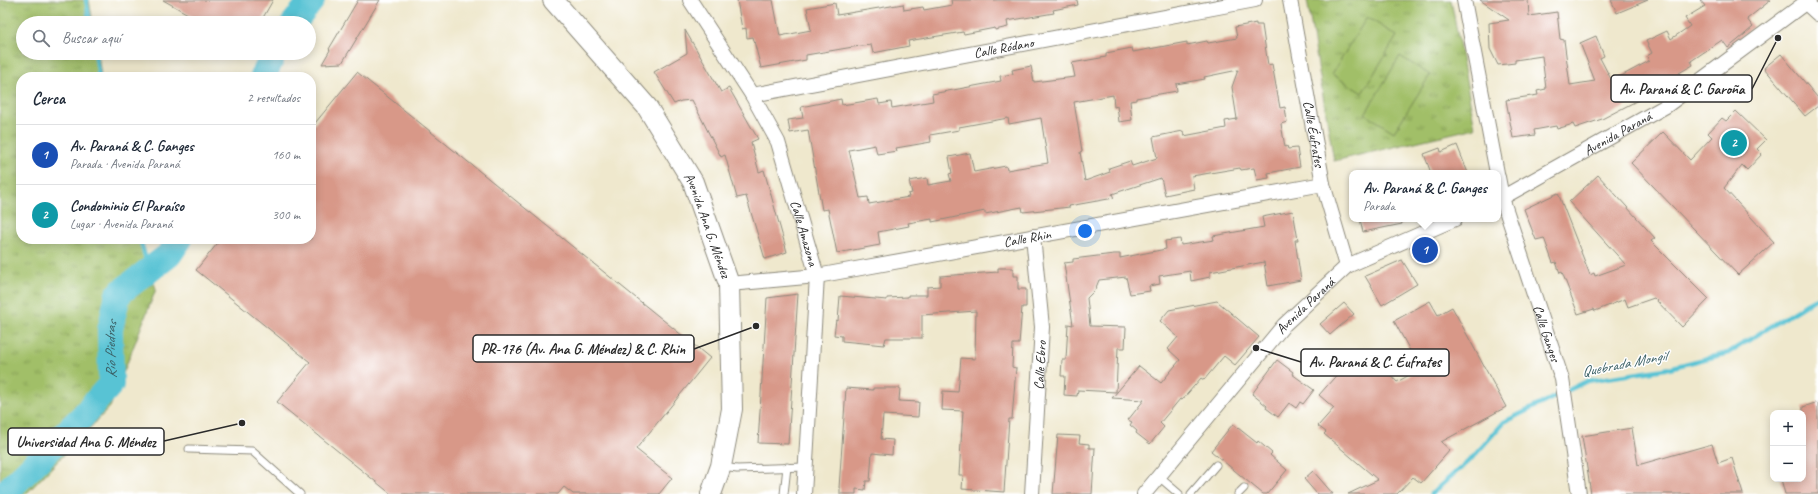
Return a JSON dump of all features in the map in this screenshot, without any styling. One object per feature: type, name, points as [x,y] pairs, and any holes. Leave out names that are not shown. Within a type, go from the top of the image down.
[{"type":"main road","name":"Avenida Ana G. Méndez","points":[[553,0],[647,107],[693,182],[729,284],[732,409],[720,466],[711,494]]},
{"type":"street","name":"Calle Amazona","points":[[690,0],[752,95],[778,142],[817,276],[804,494]]},
{"type":"street","name":"Calle Ródano","points":[[752,95],[1255,0]]},
{"type":"street","name":"Calle Éufrates","points":[[1290,0],[1324,184],[1347,266]]},
{"type":"street","points":[[1464,0],[1496,170]]},
{"type":"street","points":[[1808,2],[1818,14]]},
{"type":"street","name":"Avenida Paraná","points":[[1501,198],[1666,106],[1808,2]]},
{"type":"street","name":"Calle Rhin","points":[[729,284],[817,276],[1324,184]]},
{"type":"street","name":"Calle Ganges","points":[[1501,202],[1562,379],[1579,494]]},
{"type":"street","name":"Avenida Paraná","points":[[1144,494],[1284,325],[1347,266],[1448,222]]},
{"type":"street","name":"Calle Ebro","points":[[1032,494],[1042,327],[1033,236]]},
{"type":"lane","points":[[189,449],[252,451],[300,494]]},
{"type":"lane","points":[[1191,494],[1216,465]]},
{"type":"lane","points":[[720,466],[737,469],[806,467]]},
{"type":"lane","points":[[784,494],[787,468]]},
{"type":"lane","points":[[1158,476],[1179,494]]},
{"type":"lane","points":[[1238,494],[1244,488]]},
{"type":"green space","points":[[0,0],[89,0],[92,16],[16,16],[16,60],[99,60],[100,72],[16,72],[16,244],[142,244],[156,289],[110,407],[26,494],[0,494]]},
{"type":"green space","points":[[1307,0],[1451,0],[1475,128],[1334,161]]},
{"type":"green space","points":[[1367,17],[1397,36],[1362,93],[1332,74]]},
{"type":"green space","points":[[1400,56],[1430,75],[1394,132],[1365,114]]},
{"type":"building","points":[[163,0],[273,0],[264,16],[192,16]]},
{"type":"building","points":[[358,0],[380,0],[342,63],[322,64],[330,50],[329,49]]},
{"type":"building","points":[[737,0],[773,0],[780,36],[811,30],[807,8],[835,3],[837,15],[903,4],[904,10],[923,7],[924,10],[952,5],[951,0],[1077,0],[1078,5],[1053,10],[1054,13],[1007,21],[1008,27],[995,30],[995,28],[964,34],[963,32],[908,41],[909,46],[873,53],[871,45],[853,47],[806,55],[806,60],[761,68],[753,37],[747,38],[746,28],[742,29]]},
{"type":"building","points":[[1480,0],[1528,0],[1529,16],[1557,12],[1560,39],[1564,40],[1570,85],[1595,81],[1580,43],[1596,36],[1604,56],[1600,58],[1612,81],[1649,61],[1647,56],[1652,53],[1646,41],[1667,31],[1671,39],[1690,26],[1685,18],[1705,6],[1700,0],[1771,0],[1747,19],[1753,27],[1738,40],[1728,48],[1722,40],[1691,61],[1693,65],[1679,73],[1681,77],[1665,86],[1602,119],[1575,128],[1573,124],[1557,129],[1556,126],[1534,130],[1535,135],[1513,138],[1506,100],[1538,95],[1537,91],[1546,89],[1542,56],[1515,60],[1515,63],[1498,65],[1490,49],[1489,23],[1509,20]]},
{"type":"building","points":[[1611,0],[1648,0],[1617,13]]},
{"type":"building","points":[[1256,23],[1256,25],[1262,25],[1268,65],[1272,64],[1280,108],[1285,107],[1287,122],[1281,124],[1285,147],[1287,146],[1288,149],[1297,148],[1300,167],[1268,173],[1269,178],[1257,180],[1254,168],[1241,170],[1240,168],[1192,176],[1194,189],[1165,195],[1161,178],[1112,194],[1114,198],[1069,206],[1070,207],[1023,212],[1022,207],[985,214],[985,211],[932,222],[932,219],[908,223],[909,226],[878,232],[880,245],[837,253],[828,209],[822,210],[808,130],[790,133],[788,120],[803,118],[801,107],[841,99],[842,105],[878,99],[879,104],[891,102],[892,108],[933,101],[932,94],[1001,81],[1000,76],[1013,74],[1012,70],[1031,66],[1034,82],[1075,77],[1072,63],[1106,57],[1106,53],[1132,48],[1133,52],[1187,42],[1187,45],[1237,38],[1235,27]],"holes":[[[1238,70],[1232,87],[1237,119],[1225,121],[1226,128],[1184,136],[1183,131],[1153,137],[1157,158],[1132,166],[1130,161],[1109,168],[1110,172],[1085,181],[1074,102],[1113,95],[1114,107],[1117,106],[1119,122],[1132,120],[1130,101],[1136,100],[1136,98],[1177,91],[1176,84],[1205,79],[1204,77]],[[1008,118],[1009,124],[1041,118],[1048,163],[1007,170],[1006,166],[974,172],[970,153],[949,157],[952,173],[949,174],[951,181],[928,185],[927,178],[909,181],[912,193],[908,194],[909,197],[869,204],[868,197],[860,198],[849,150],[875,145],[877,154],[897,151],[896,148],[931,142],[930,135],[959,130],[959,127]]]},
{"type":"building","points":[[685,30],[721,92],[729,88],[758,139],[751,142],[759,172],[764,170],[787,252],[765,259],[746,196],[737,198],[725,155],[721,157],[692,100],[681,101],[674,104],[654,72],[687,53]]},
{"type":"building","points":[[1781,54],[1818,98],[1818,106],[1805,116],[1764,68]]},
{"type":"building","points":[[357,72],[710,358],[636,449],[672,478],[659,494],[573,494],[564,487],[558,494],[391,494],[277,402],[310,362],[196,270],[217,244],[316,244],[316,122]]},
{"type":"building","points":[[1736,111],[1766,140],[1757,149],[1762,154],[1747,170],[1742,165],[1724,188],[1774,242],[1738,275],[1631,163],[1663,132],[1690,160],[1712,137],[1708,133],[1722,118],[1726,121]]},
{"type":"building","points":[[1457,145],[1467,170],[1430,170],[1424,154],[1440,148],[1441,152]]},
{"type":"building","points":[[1598,175],[1655,238],[1651,241],[1709,299],[1682,327],[1654,298],[1628,307],[1625,299],[1595,311],[1594,309],[1578,314],[1562,272],[1560,273],[1556,262],[1553,263],[1544,238],[1536,240],[1524,209],[1558,193],[1590,275],[1594,273],[1595,276],[1626,265],[1569,202]]},
{"type":"building","points":[[1293,211],[1298,240],[1295,240],[1301,280],[1268,286],[1264,262],[1210,272],[1210,277],[1191,281],[1190,271],[1159,276],[1160,284],[1149,286],[1150,291],[1130,294],[1126,277],[1099,280],[1095,290],[1087,298],[1090,326],[1126,327],[1125,348],[1118,348],[1116,392],[1078,390],[1077,396],[1064,395],[1065,376],[1061,376],[1062,360],[1066,360],[1068,324],[1073,325],[1064,263],[1073,262],[1073,259],[1114,254],[1120,254],[1120,258],[1166,249],[1165,241],[1180,239],[1181,245],[1214,240],[1213,236],[1264,227],[1262,217]]},
{"type":"building","points":[[1361,222],[1402,222],[1402,224],[1363,232]]},
{"type":"building","points":[[1402,260],[1417,284],[1382,305],[1365,276]]},
{"type":"building","points":[[998,268],[1013,268],[1013,276],[1018,276],[1018,289],[1026,289],[1026,307],[1022,307],[1019,344],[1013,344],[1012,367],[1016,368],[1012,419],[1009,419],[1004,492],[962,489],[963,475],[959,475],[963,411],[942,410],[943,391],[958,392],[961,358],[975,359],[976,311],[922,315],[922,338],[886,338],[884,345],[842,341],[842,336],[834,335],[836,320],[838,321],[840,296],[887,300],[887,298],[908,297],[908,295],[927,295],[927,287],[940,286],[940,276],[998,272]]},
{"type":"building","points":[[798,294],[788,444],[758,443],[767,298]]},
{"type":"building","points":[[1217,301],[1259,337],[1235,365],[1224,356],[1204,380],[1201,378],[1182,400],[1180,399],[1160,423],[1164,427],[1150,444],[1136,433],[1137,431],[1130,425],[1132,422],[1128,420],[1144,400],[1112,398],[1139,366],[1161,383],[1180,360],[1168,349],[1178,337],[1160,321],[1169,310]]},
{"type":"building","points":[[1430,301],[1438,315],[1452,307],[1506,407],[1441,442],[1450,450],[1421,483],[1413,477],[1397,494],[1348,494],[1378,480],[1324,434],[1326,432],[1318,426],[1334,408],[1319,395],[1348,362],[1355,368],[1370,353],[1397,382],[1420,369],[1394,321]]},
{"type":"building","points":[[1344,303],[1354,314],[1330,335],[1320,324]]},
{"type":"building","points":[[1277,360],[1293,372],[1292,374],[1314,390],[1303,404],[1300,402],[1296,408],[1289,403],[1278,417],[1266,408],[1267,406],[1252,394]]},
{"type":"building","points":[[846,388],[873,390],[873,388],[900,388],[899,401],[919,402],[918,417],[883,415],[881,439],[893,440],[892,455],[872,453],[870,481],[866,481],[865,490],[856,489],[856,494],[840,494],[839,488]]},
{"type":"building","points":[[1818,402],[1818,494],[1785,494],[1782,482],[1806,482],[1806,410],[1803,410],[1803,407]]},
{"type":"building","points":[[1233,424],[1257,443],[1258,441],[1272,453],[1270,455],[1287,470],[1267,494],[1263,494],[1211,451]]},
{"type":"building","points":[[1632,428],[1638,465],[1712,444],[1718,463],[1732,458],[1743,494],[1591,494],[1582,436]]},
{"type":"building","points":[[1058,435],[1080,436],[1079,443],[1089,444],[1089,448],[1095,448],[1092,494],[1053,494]]},
{"type":"building","points":[[1313,471],[1333,494],[1317,494],[1304,479]]},
{"type":"waterway","points":[[86,0],[89,16]]},
{"type":"waterway","name":"Río Piedras","points":[[299,16],[312,0]]},
{"type":"waterway","points":[[96,60],[98,72]]},
{"type":"waterway","name":"Río Piedras","points":[[265,72],[271,60]]},
{"type":"waterway","points":[[141,244],[149,270]]},
{"type":"waterway","name":"Río Piedras","points":[[4,494],[82,417],[111,384],[110,330],[118,294],[169,255],[177,244]]},
{"type":"waterway","name":"Quebrada Mongil","points":[[1431,494],[1473,457],[1504,422],[1587,381],[1665,369],[1728,353],[1818,297]]},
{"type":"place","name":"Av. Paraná & C. Garoña","points":[[1778,38]]},
{"type":"place","name":"Condominio El Paraíso","points":[[1734,143]]},
{"type":"place","name":"Av. Paraná & C. Ganges","points":[[1425,250]]},
{"type":"place","name":"PR-176 (Av. Ana G. Méndez) & C. Rhin","points":[[756,326]]},
{"type":"place","name":"Av. Paraná & C. Éufrates","points":[[1256,348]]},
{"type":"place","name":"Universidad Ana G. Méndez","points":[[242,423]]}]
